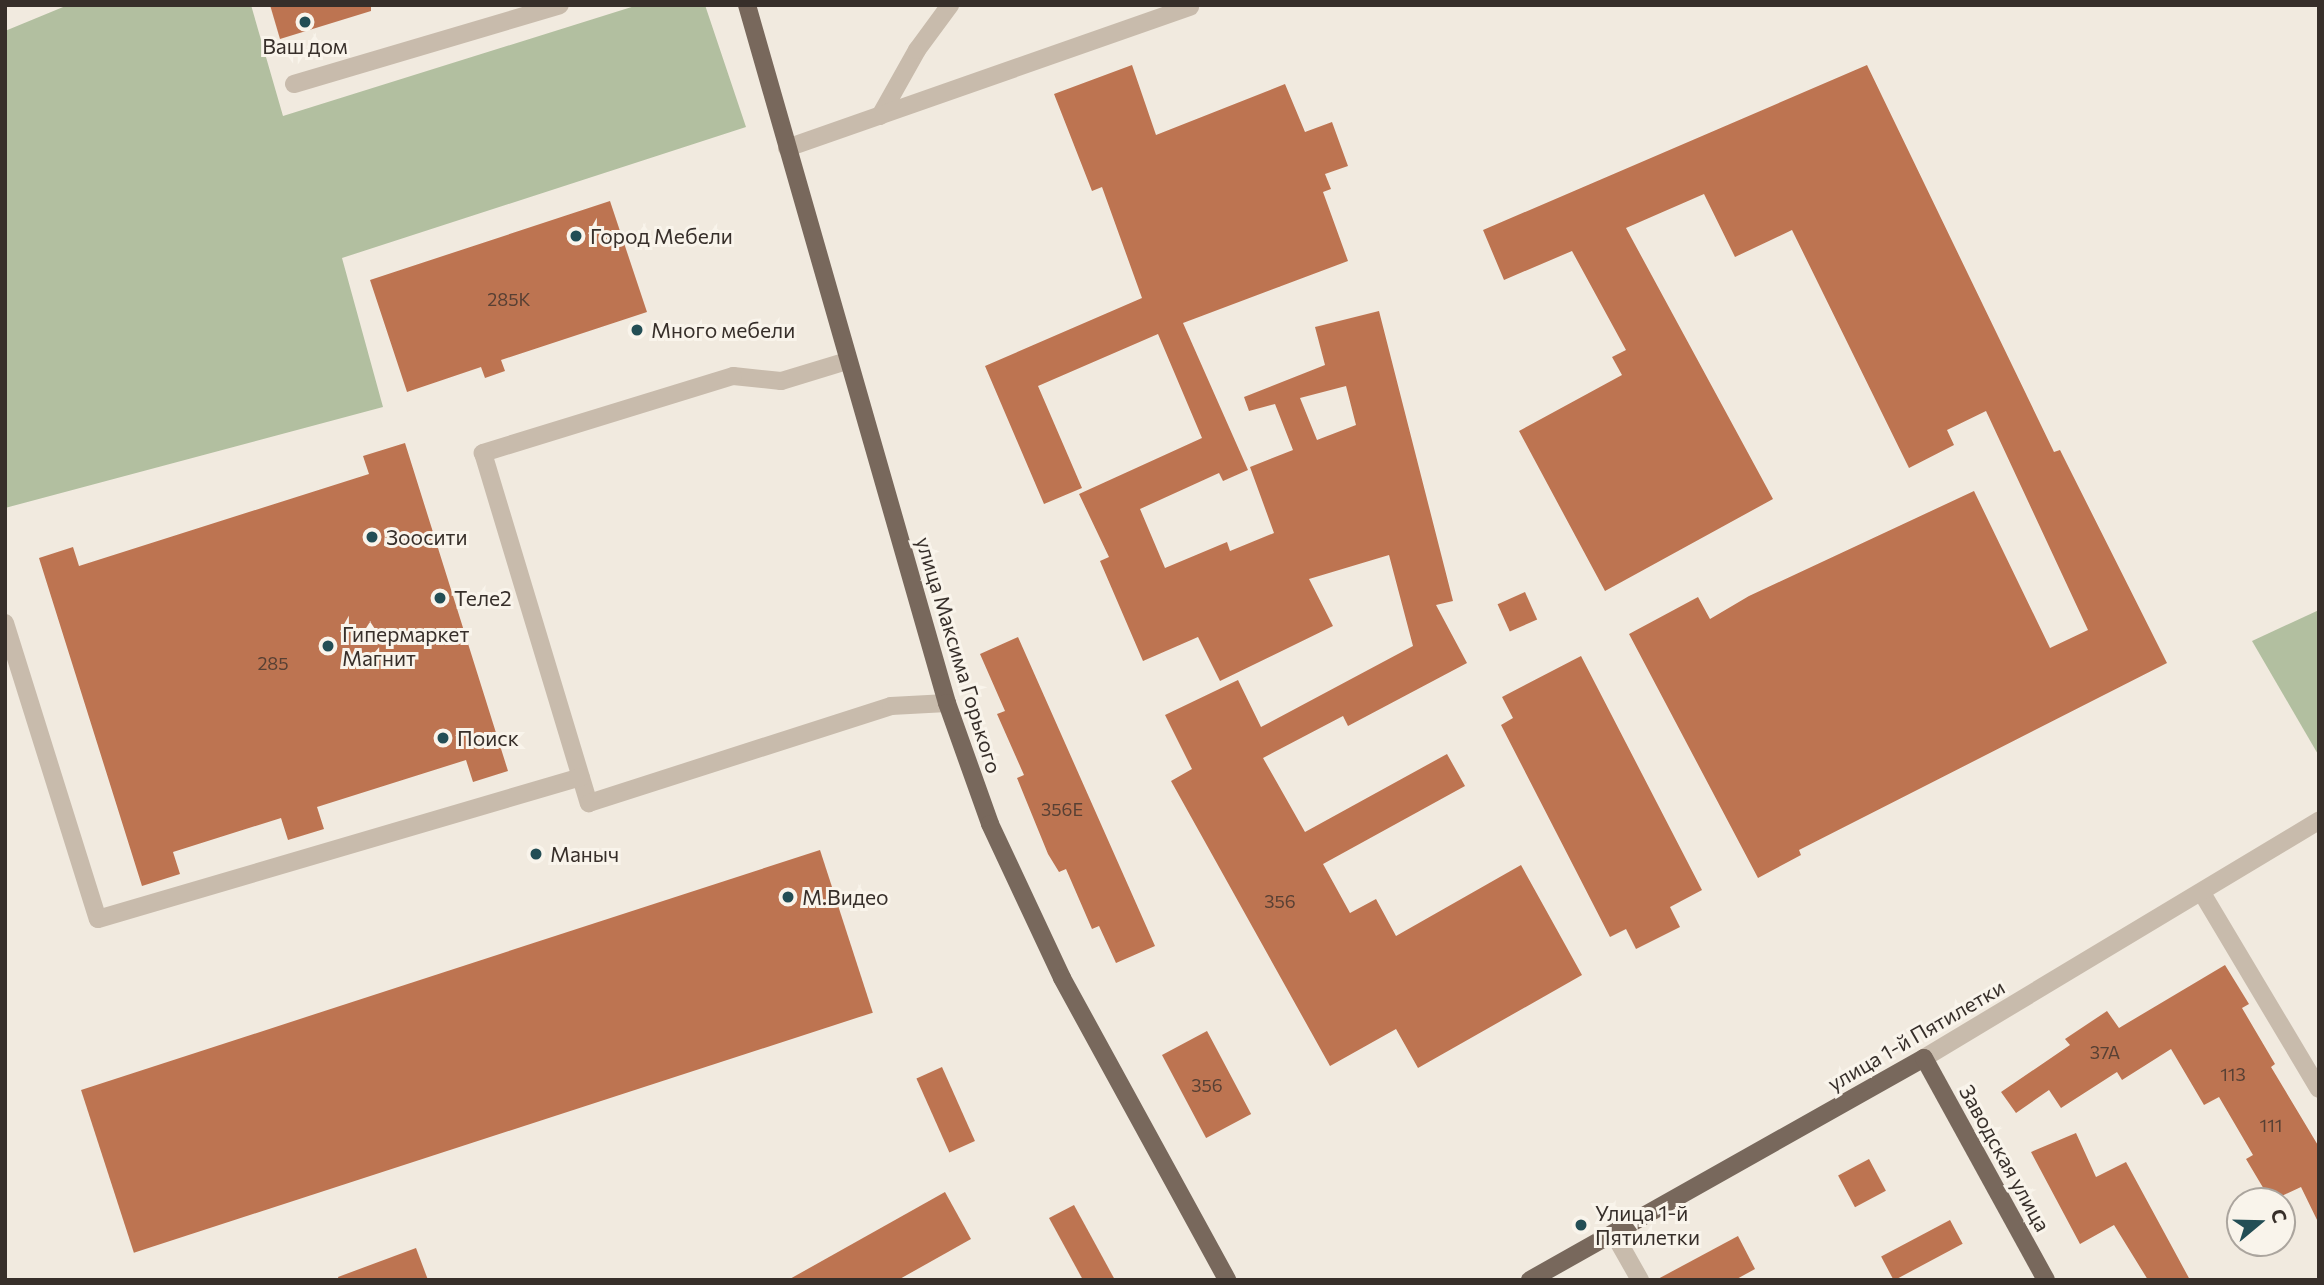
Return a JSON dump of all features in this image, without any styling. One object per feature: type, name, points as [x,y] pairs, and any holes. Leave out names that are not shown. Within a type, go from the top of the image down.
[{"type":"main road","name":"улица Максима Горького","points":[[747,5],[947,703],[990,824],[1024,902],[1227,1280]]},
{"type":"main road","name":"улица 1-й Пятилетки","points":[[1530,1280],[1924,1058]]},
{"type":"main road","name":"Заводская улица","points":[[1924,1058],[2046,1280]]},
{"type":"street","points":[[294,84],[560,5]]},
{"type":"street","points":[[880,116],[917,50],[950,5]]},
{"type":"street","points":[[787,148],[1190,7]]},
{"type":"street","points":[[847,361],[781,381],[733,376],[483,453],[589,803],[891,706],[947,703]]},
{"type":"street","points":[[5,623],[98,919],[581,777]]},
{"type":"street","name":"улица 1-й Пятилетки","points":[[1924,1058],[2319,821]]},
{"type":"street","points":[[2202,893],[2319,1089]]},
{"type":"street","points":[[1614,1234],[1640,1280]]},
{"type":"green space","points":[[68,5],[251,5],[283,116],[638,5],[705,5],[746,127],[342,258],[383,407],[5,508],[5,31]]},
{"type":"green space","points":[[2319,610],[2319,756],[2252,641]]},
{"type":"building","name":"Ваш дом","points":[[270,5],[371,5],[371,11],[280,39]]},
{"type":"building","points":[[1132,65],[1156,135],[1285,84],[1305,132],[1332,122],[1348,166],[1325,174],[1331,189],[1323,192],[1348,261],[1183,323],[1248,470],[1223,481],[1219,473],[1140,509],[1165,568],[1227,542],[1230,551],[1274,533],[1250,467],[1293,450],[1275,404],[1249,411],[1244,397],[1325,365],[1315,327],[1379,311],[1453,601],[1436,605],[1467,663],[1348,726],[1343,716],[1263,758],[1305,832],[1447,754],[1465,786],[1323,864],[1350,913],[1376,899],[1396,936],[1521,865],[1582,975],[1418,1068],[1396,1029],[1330,1066],[1171,781],[1192,769],[1165,715],[1238,680],[1261,727],[1413,646],[1389,555],[1309,579],[1333,626],[1220,681],[1198,637],[1143,661],[1100,561],[1109,557],[1079,494],[1202,438],[1158,334],[1038,386],[1082,488],[1044,504],[985,366],[1142,298],[1102,187],[1092,191],[1054,94]],"holes":[[[1346,386],[1356,425],[1317,440],[1300,398]]]},
{"type":"building","points":[[1867,65],[2054,452],[2060,450],[2167,663],[1799,850],[1801,855],[1758,878],[1629,634],[1698,597],[1710,619],[1749,596],[1974,491],[2050,648],[2088,630],[1986,411],[1947,430],[1954,445],[1909,468],[1792,230],[1735,257],[1704,194],[1626,228],[1773,499],[1605,591],[1519,431],[1622,375],[1612,357],[1626,350],[1572,251],[1504,280],[1483,230]]},
{"type":"building","points":[[610,201],[647,312],[501,360],[505,371],[485,378],[481,367],[407,392],[370,280]]},
{"type":"building","points":[[405,443],[508,771],[473,782],[466,760],[317,807],[324,829],[288,840],[281,818],[173,852],[180,874],[142,886],[39,558],[73,547],[79,566],[369,474],[363,456]]},
{"type":"building","points":[[1525,592],[1537,619],[1510,632],[1498,604]]},
{"type":"building","points":[[1018,637],[1155,946],[1116,963],[1099,926],[1092,929],[1066,869],[1059,872],[1048,854],[1017,778],[1024,775],[997,714],[1005,711],[980,654]]},
{"type":"building","points":[[1581,656],[1702,890],[1670,907],[1680,927],[1636,949],[1626,929],[1610,937],[1501,725],[1513,718],[1502,697]]},
{"type":"building","points":[[820,850],[873,1013],[134,1253],[81,1090]]},
{"type":"building","points":[[2225,965],[2249,1004],[2242,1008],[2275,1064],[2271,1067],[2319,1147],[2319,1224],[2301,1187],[2296,1189],[2296,1187],[2263,1187],[2246,1159],[2253,1155],[2219,1097],[2204,1105],[2171,1049],[2122,1080],[2117,1072],[2061,1108],[2049,1090],[2016,1113],[2001,1092],[2070,1045],[2065,1039],[2107,1011],[2119,1028]]},
{"type":"building","points":[[1207,1031],[1251,1114],[1206,1138],[1162,1055]]},
{"type":"building","points":[[942,1067],[975,1141],[949,1152],[916,1078]]},
{"type":"building","points":[[2076,1133],[2096,1177],[2126,1162],[2190,1280],[2148,1280],[2114,1225],[2080,1244],[2031,1152]]},
{"type":"building","points":[[1869,1159],[1886,1191],[1855,1207],[1838,1175]]},
{"type":"building","points":[[945,1192],[971,1239],[898,1280],[788,1280]]},
{"type":"building","points":[[1074,1205],[1115,1280],[1083,1280],[1049,1218]]},
{"type":"building","points":[[1950,1220],[1963,1244],[1895,1280],[1881,1257]]},
{"type":"building","points":[[1738,1236],[1755,1269],[1735,1280],[1656,1280]]},
{"type":"building","points":[[416,1248],[428,1280],[339,1280],[338,1277]]},
{"type":"place","name":"Ваш дом","points":[[305,22]]},
{"type":"place","name":"Город Мебели","points":[[576,236]]},
{"type":"place","name":"Много мебели","points":[[637,330]]},
{"type":"place","name":"Зоосити","points":[[372,537]]},
{"type":"place","name":"Теле2","points":[[440,598]]},
{"type":"place","name":"Гипермаркет Магнит","points":[[328,646]]},
{"type":"place","name":"Поиск","points":[[443,738]]},
{"type":"place","name":"Маныч","points":[[536,854]]},
{"type":"place","name":"М.Видео","points":[[788,897]]},
{"type":"place","name":"Улица 1-й Пятилетки","points":[[1581,1225]]}]
